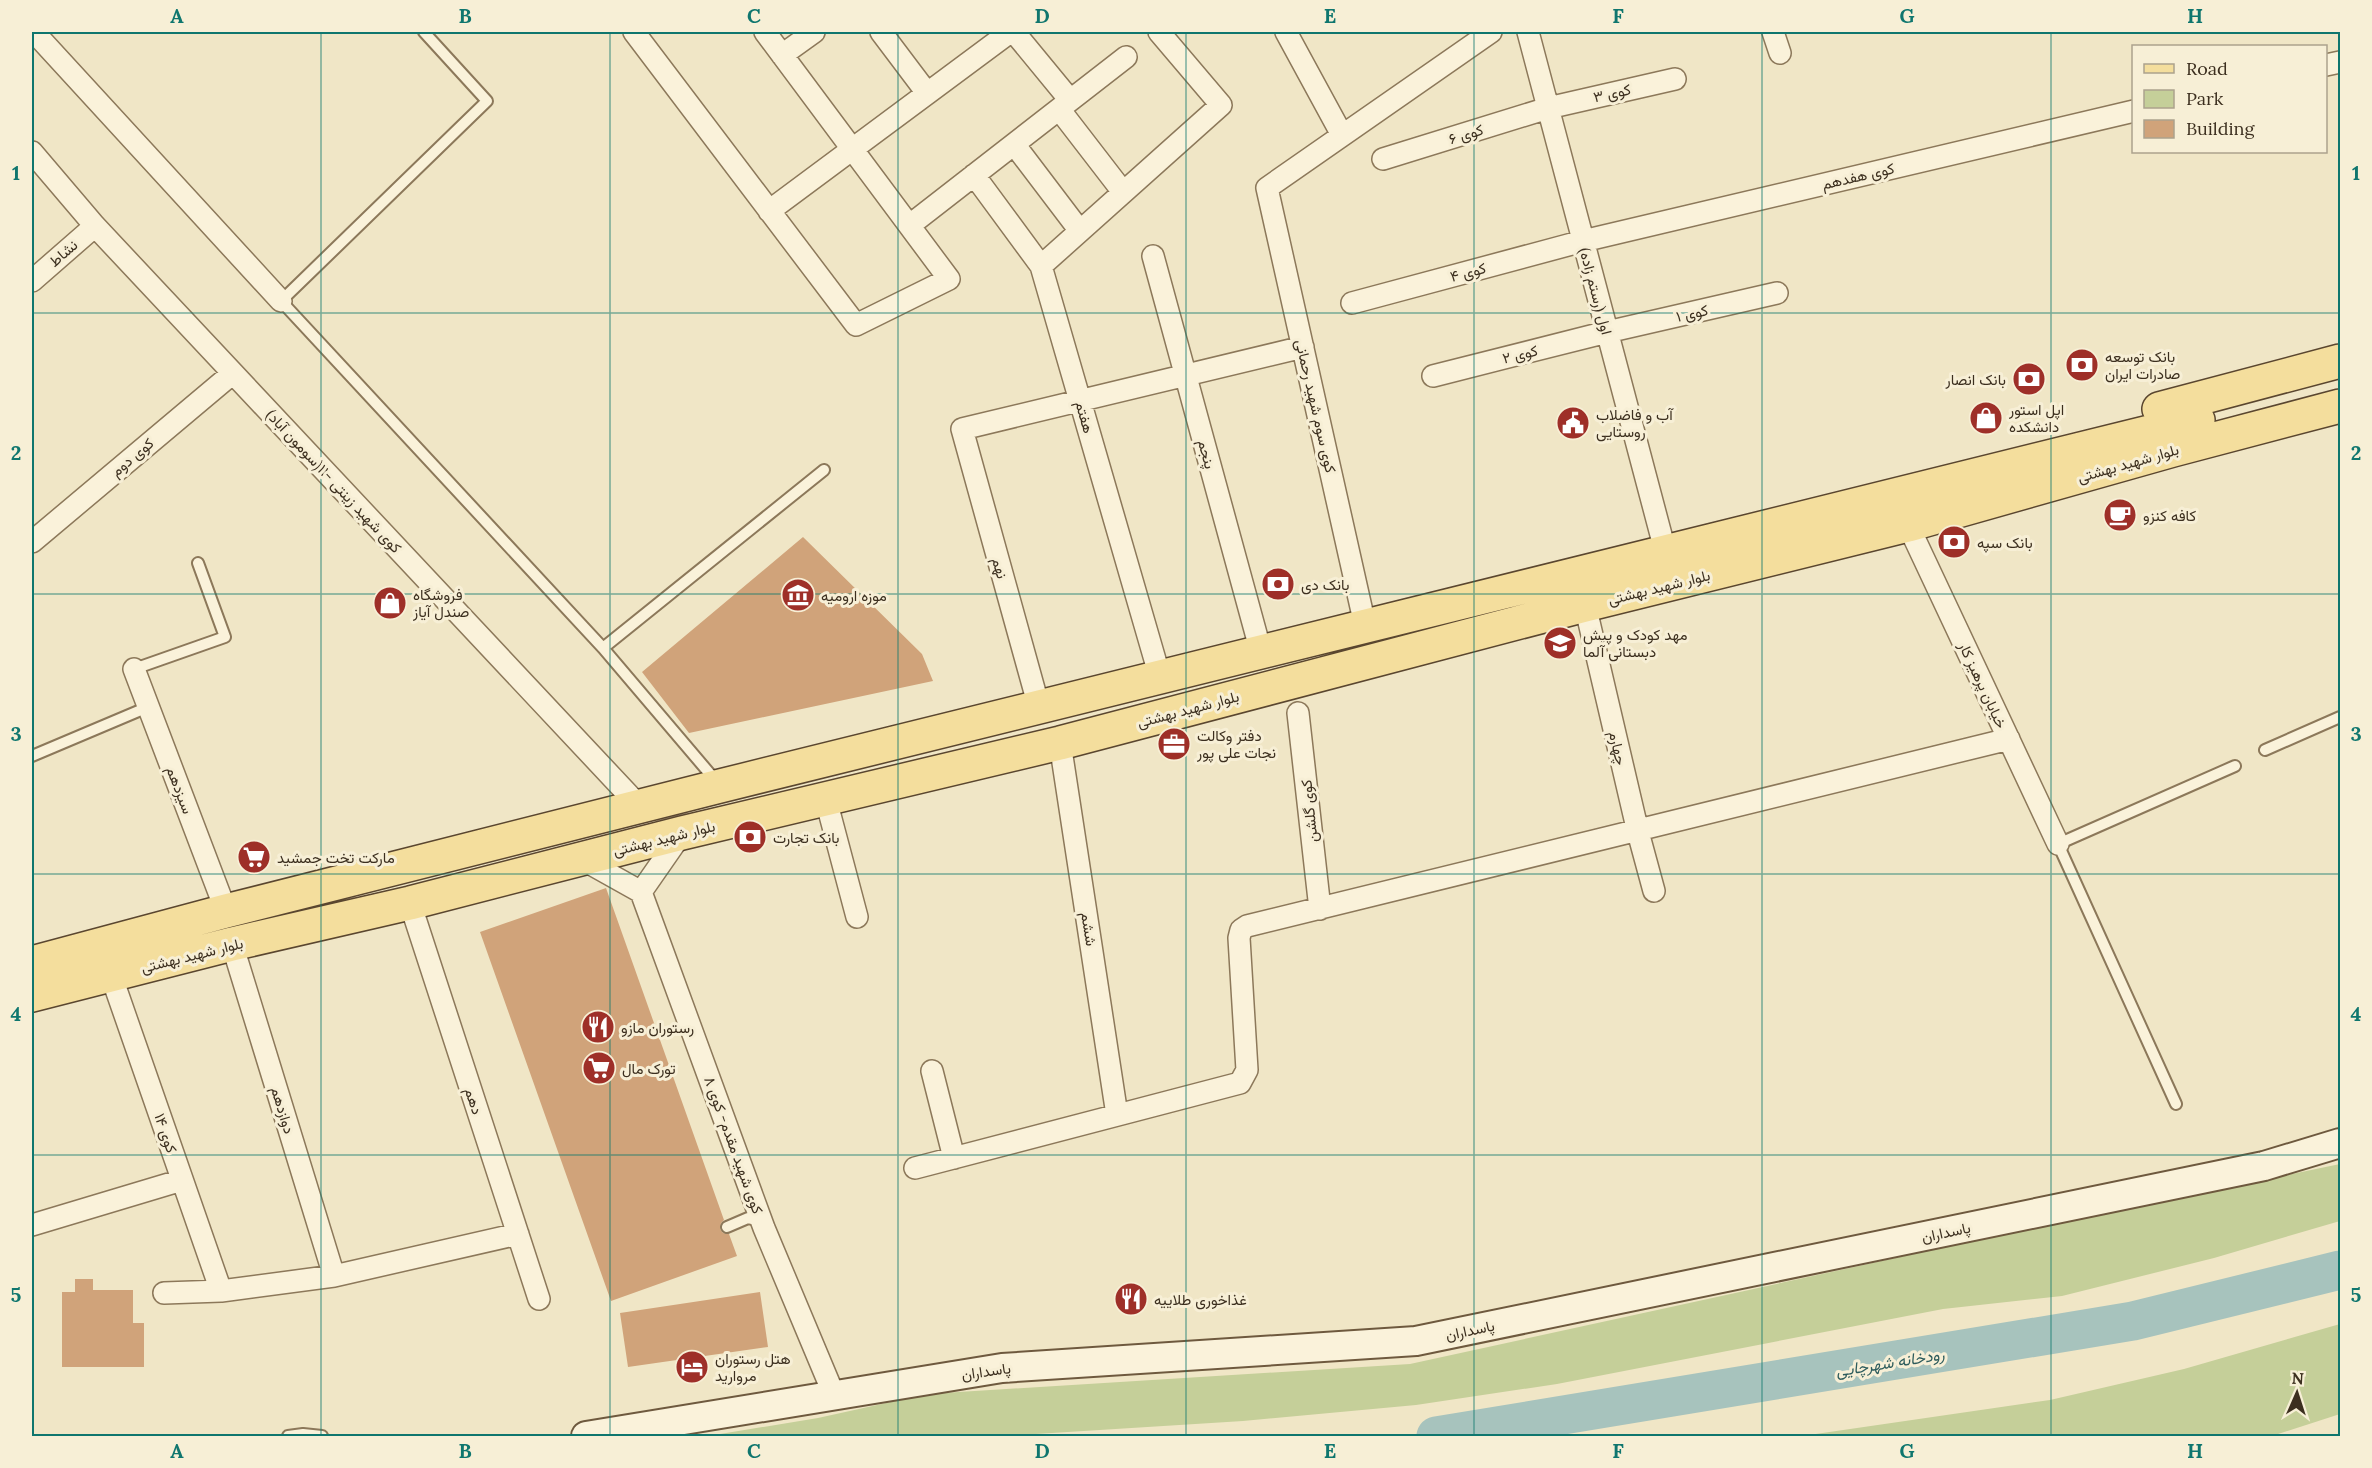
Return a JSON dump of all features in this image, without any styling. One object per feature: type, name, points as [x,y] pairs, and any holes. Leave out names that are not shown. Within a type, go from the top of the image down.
[{"type":"main road","points":[[2119,452],[2160,408],[2340,361]]},
{"type":"main road","name":"بلوار شهید بهشتی","points":[[32,995],[232,944],[410,903],[682,833],[1060,743],[1586,605],[1908,525],[2119,452],[2340,382]]},
{"type":"main road","name":"بلوار شهید بهشتی","points":[[32,963],[226,911],[720,786],[1665,550],[2340,406]]},
{"type":"main road","points":[[2119,452],[2180,465],[2340,424]]},
{"type":"main road","name":"پاسداران","points":[[586,1437],[1002,1368],[1416,1341],[2264,1166],[2340,1143]]},
{"type":"street","points":[[34,32],[281,301]]},
{"type":"street","points":[[634,32],[856,325],[949,279],[765,32]]},
{"type":"street","points":[[782,55],[814,32]]},
{"type":"street","points":[[881,32],[927,93]]},
{"type":"street","points":[[769,211],[1012,32],[1124,192]]},
{"type":"street","points":[[1041,266],[1221,105],[1159,32]]},
{"type":"street","points":[[1286,32],[1342,135],[1491,32]]},
{"type":"street","name":"اول (رستم زاده)","points":[[1528,32],[1665,550]]},
{"type":"street","points":[[1773,32],[1780,53]]},
{"type":"street","points":[[910,225],[1126,57]]},
{"type":"street","name":"کوی ۳","points":[[1548,108],[1676,79]]},
{"type":"street","name":"کوی ۶","points":[[1383,159],[1548,108]]},
{"type":"street","name":"کوی هفدهم","points":[[1583,241],[2132,111]]},
{"type":"street","name":"کوی سوم شهید رحمانی","points":[[1342,135],[1267,188],[1365,625]]},
{"type":"street","points":[[1014,144],[1080,231]]},
{"type":"street","name":"کوی شهید زینتی -۱۱(سومون آباد)","points":[[32,152],[95,226],[640,807]]},
{"type":"street","name":"هفتم","points":[[974,175],[1041,266],[1160,677]]},
{"type":"street","name":"نشاط","points":[[32,281],[95,226]]},
{"type":"street","name":"کوی ۴","points":[[1352,303],[1583,241]]},
{"type":"street","name":"پنجم","points":[[1153,256],[1262,652]]},
{"type":"street","name":"کوی ۱","points":[[1607,332],[1777,293]]},
{"type":"street","name":"کوی ۲","points":[[1433,376],[1607,332]]},
{"type":"street","points":[[1080,400],[1302,347]]},
{"type":"street","name":"کوی دوم","points":[[32,542],[232,373]]},
{"type":"street","name":"نهم","points":[[1039,707],[962,429],[1080,400]]},
{"type":"street","name":"خیابان پرهیز کار","points":[[1908,525],[2058,844]]},
{"type":"street","name":"چهارم","points":[[1586,605],[1638,832],[1654,891]]},
{"type":"street","name":"سیزدهم","points":[[134,669],[226,911]]},
{"type":"street","name":"کوی گلشن","points":[[1298,712],[1320,909]]},
{"type":"street","points":[[915,1168],[1240,1083],[1247,1070],[1239,938],[1241,930],[2009,739]]},
{"type":"street","name":"ششم","points":[[1060,743],[1117,1115]]},
{"type":"street","points":[[826,800],[857,917]]},
{"type":"street","points":[[582,859],[641,892],[682,833]]},
{"type":"street","name":"کوی شهید مقدم- کوی ۸","points":[[641,892],[764,1228],[834,1395]]},
{"type":"street","name":"دهم","points":[[410,903],[539,1299]]},
{"type":"street","name":"دوازدهم","points":[[232,944],[334,1276]]},
{"type":"street","name":"کوی ۱۴","points":[[111,975],[221,1291]]},
{"type":"street","points":[[932,1071],[954,1158]]},
{"type":"street","points":[[32,1225],[182,1180]]},
{"type":"street","points":[[164,1293],[221,1291],[334,1276],[518,1234]]},
{"type":"lane","points":[[424,32],[487,101],[281,301],[603,648],[720,786]]},
{"type":"lane","points":[[603,648],[824,470]]},
{"type":"lane","points":[[134,669],[225,637],[198,563]]},
{"type":"lane","points":[[32,756],[148,707]]},
{"type":"lane","points":[[2265,750],[2340,717]]},
{"type":"lane","points":[[2176,1104],[2058,844],[2235,766]]},
{"type":"lane","points":[[727,1227],[748,1218],[757,1220],[764,1228]]},
{"type":"lane","points":[[288,1437],[303,1434],[322,1437]]},
{"type":"green space","points":[[2340,1164],[2340,1221],[2214,1258],[2062,1296],[1943,1309],[1557,1384],[1416,1405],[1243,1421],[1003,1436],[708,1436],[818,1418],[927,1394],[1410,1364]]},
{"type":"green space","points":[[2340,1324],[2340,1414],[2272,1436],[1802,1436],[2050,1400],[2184,1369]]},
{"type":"building","name":"موزه ارومیه","points":[[803,537],[922,654],[933,681],[689,733],[642,672]]},
{"type":"building","name":"تورک مال","points":[[606,888],[724,1220],[720,1229],[723,1233],[729,1234],[737,1256],[611,1301],[480,932]]},
{"type":"building","points":[[75,1279],[93,1279],[93,1290],[133,1290],[133,1323],[144,1323],[144,1367],[62,1367],[62,1292],[75,1292]]},
{"type":"building","points":[[760,1292],[768,1347],[628,1367],[620,1313]]},
{"type":"waterway","name":"رودخانه شهرچایی","points":[[1436,1436],[2133,1321],[2340,1270]]},
{"type":"place","name":"بانک توسعه صادرات ایران","points":[[2082,365]]},
{"type":"place","name":"بانک انصار","points":[[2029,379]]},
{"type":"place","name":"اپل استور دانشکده","points":[[1986,418]]},
{"type":"place","name":"آب و فاضلاب روستایی","points":[[1573,423]]},
{"type":"place","name":"کافه کنزو","points":[[2120,515]]},
{"type":"place","name":"بانک سپه","points":[[1954,542]]},
{"type":"place","name":"بانک دی","points":[[1278,584]]},
{"type":"place","name":"موزه ارومیه","points":[[798,595]]},
{"type":"place","name":"فروشگاه صندل آیاز","points":[[390,603]]},
{"type":"place","name":"مهد کودک و پیش دبستانی آلما","points":[[1560,643]]},
{"type":"place","name":"دفتر وکالت نجات علی پور","points":[[1174,744]]},
{"type":"place","name":"بانک تجارت","points":[[750,837]]},
{"type":"place","name":"مارکت تخت جمشید","points":[[254,857]]},
{"type":"place","name":"رستوران مازو","points":[[598,1027]]},
{"type":"place","name":"تورک مال","points":[[599,1068]]},
{"type":"place","name":"غذاخوری طلاییه","points":[[1131,1299]]},
{"type":"place","name":"هتل رستوران مروارید","points":[[692,1367]]}]
